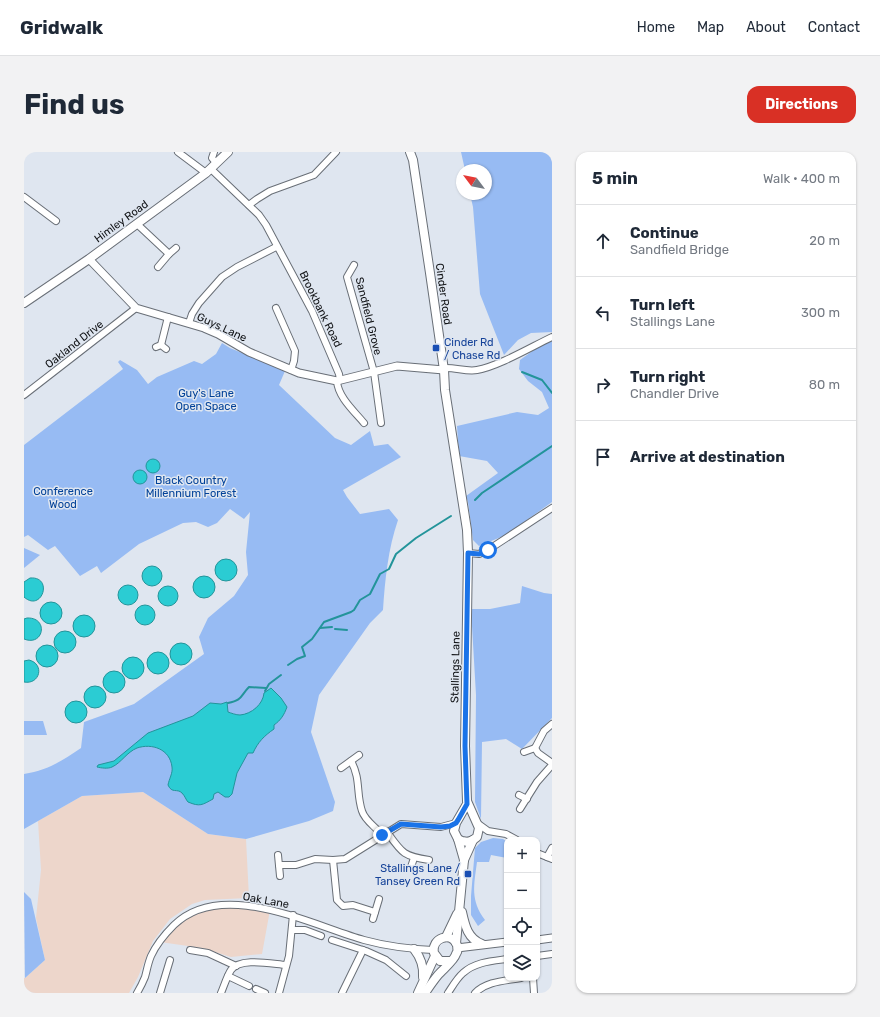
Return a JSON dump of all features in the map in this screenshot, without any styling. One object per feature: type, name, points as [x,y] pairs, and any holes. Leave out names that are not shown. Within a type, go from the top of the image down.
[{"type":"main road","name":"Himley Road","points":[[24,303],[137,224],[211,168],[228,152]]},
{"type":"main road","name":"Cinder Road","points":[[410,152],[413,160],[445,390],[467,530]]},
{"type":"main road","name":"Stallings Lane","points":[[467,530],[468,553],[465,746],[467,804],[476,822]]},
{"type":"main road","points":[[464,860],[454,831],[457,822],[467,804]]},
{"type":"main road","points":[[425,993],[438,975],[456,955],[464,860],[479,828],[476,822],[466,817],[457,822]]},
{"type":"main road","points":[[457,837],[462,841],[468,842],[475,838]]},
{"type":"main road","points":[[446,938],[460,906]]},
{"type":"main road","points":[[460,906],[465,925],[470,935],[475,942],[482,944]]},
{"type":"main road","points":[[418,993],[434,953],[435,943],[438,940],[450,938],[456,946]]},
{"type":"main road","points":[[414,949],[419,955],[424,968],[422,984]]},
{"type":"main road","points":[[434,953],[444,962],[451,960]]},
{"type":"street","name":"Brookbank Road","points":[[178,152],[211,168],[259,214],[312,311],[339,374],[337,386],[341,394],[364,423]]},
{"type":"street","points":[[211,168],[214,152]]},
{"type":"street","points":[[249,205],[270,191],[314,175],[336,152]]},
{"type":"street","points":[[24,197],[56,221]]},
{"type":"street","points":[[137,224],[168,254]]},
{"type":"street","points":[[189,323],[192,314],[199,303],[222,277],[237,267],[276,247]]},
{"type":"street","points":[[158,267],[168,254],[176,248]]},
{"type":"street","name":"Guys Lane","points":[[89,259],[136,308],[189,323],[218,334],[249,352],[299,373],[338,381]]},
{"type":"street","name":"Sandfield Grove","points":[[354,265],[347,277],[374,372],[381,423]]},
{"type":"street","name":"Oakland Drive","points":[[24,395],[136,308]]},
{"type":"street","points":[[276,313],[295,351],[291,370]]},
{"type":"street","points":[[161,347],[168,318]]},
{"type":"street","points":[[338,381],[397,366],[477,370],[497,363],[552,337]]},
{"type":"street","points":[[468,553],[479,554],[488,550],[552,508]]},
{"type":"street","points":[[524,752],[535,748],[544,731],[552,724]]},
{"type":"street","points":[[520,809],[539,778],[552,764],[538,753],[535,748]]},
{"type":"street","points":[[341,768],[359,755]]},
{"type":"street","points":[[351,761],[356,771],[362,811],[369,822],[385,833],[399,849],[407,855],[414,858],[429,860]]},
{"type":"street","points":[[519,795],[527,799]]},
{"type":"street","points":[[279,865],[296,865],[315,859],[345,859],[401,824],[441,827],[457,822]]},
{"type":"street","points":[[476,822],[488,831],[506,834],[512,837]]},
{"type":"street","points":[[441,827],[457,837]]},
{"type":"street","points":[[475,838],[488,831]]},
{"type":"street","points":[[549,858],[552,848]]},
{"type":"street","points":[[278,855],[280,876]]},
{"type":"street","points":[[411,867],[414,858]]},
{"type":"street","points":[[333,860],[338,902],[343,906],[353,905],[375,912]]},
{"type":"street","points":[[373,919],[379,899]]},
{"type":"street","name":"Oak Lane","points":[[137,993],[144,979],[151,956],[162,938],[175,924],[189,913],[216,904],[235,904],[293,915],[365,940],[434,953]]},
{"type":"street","points":[[279,993],[286,965],[293,915]]},
{"type":"street","points":[[292,930],[305,930],[321,936]]},
{"type":"street","points":[[540,940],[552,938]]},
{"type":"street","points":[[332,940],[363,950],[386,960],[406,976]]},
{"type":"street","points":[[456,946],[504,942]]},
{"type":"street","points":[[190,950],[208,953],[236,966]]},
{"type":"street","points":[[342,993],[363,950]]},
{"type":"street","points":[[540,956],[552,954]]},
{"type":"street","points":[[448,993],[462,974],[476,964],[504,959]]},
{"type":"street","points":[[160,993],[170,960]]},
{"type":"street","points":[[221,993],[232,969],[240,963],[256,962],[286,965]]},
{"type":"street","points":[[228,976],[250,986]]},
{"type":"street","points":[[475,993],[481,987],[488,984],[504,981]]},
{"type":"street","points":[[533,981],[534,993]]},
{"type":"street","points":[[256,989],[265,993]]},
{"type":"shaded area","points":[[153,459],[158,461],[160,466],[158,471],[153,473],[148,471],[146,466],[148,461]]},
{"type":"shaded area","points":[[140,470],[145,472],[147,477],[145,482],[140,484],[135,482],[133,477],[135,472]]},
{"type":"shaded area","points":[[222,559],[230,559],[237,566],[237,574],[230,581],[222,581],[215,574],[215,566]]},
{"type":"shaded area","points":[[152,566],[159,569],[162,576],[159,583],[152,586],[145,583],[142,576],[145,569]]},
{"type":"shaded area","points":[[200,576],[208,576],[215,583],[215,591],[208,598],[200,598],[193,591],[193,583]]},
{"type":"shaded area","points":[[30,578],[37,579],[42,582],[43,593],[36,600],[30,601],[24,597],[24,582]]},
{"type":"shaded area","points":[[128,585],[135,588],[138,595],[135,602],[128,605],[121,602],[118,595],[121,588]]},
{"type":"shaded area","points":[[168,586],[175,589],[178,596],[175,603],[168,606],[161,603],[158,596],[161,589]]},
{"type":"shaded area","points":[[47,602],[55,602],[62,609],[62,617],[55,624],[47,624],[40,617],[40,609]]},
{"type":"shaded area","points":[[145,605],[152,608],[155,615],[152,622],[145,625],[138,622],[135,615],[138,608]]},
{"type":"shaded area","points":[[80,615],[88,615],[95,622],[95,630],[88,637],[80,637],[73,630],[73,622]]},
{"type":"shaded area","points":[[24,619],[34,619],[39,622],[41,626],[40,636],[36,639],[24,639]]},
{"type":"shaded area","points":[[61,631],[69,631],[76,638],[76,646],[69,653],[61,653],[54,646],[54,638]]},
{"type":"shaded area","points":[[177,643],[185,643],[192,650],[192,658],[185,665],[177,665],[170,658],[170,650]]},
{"type":"shaded area","points":[[43,645],[51,645],[58,652],[58,660],[51,667],[43,667],[36,660],[36,652]]},
{"type":"shaded area","points":[[154,652],[162,652],[169,659],[169,667],[162,674],[154,674],[147,667],[147,659]]},
{"type":"shaded area","points":[[129,657],[137,657],[144,664],[144,672],[137,679],[129,679],[122,672],[122,664]]},
{"type":"shaded area","points":[[29,660],[34,662],[39,670],[37,677],[34,680],[24,682],[24,661]]},
{"type":"shaded area","points":[[110,671],[118,671],[125,678],[125,686],[118,693],[110,693],[103,686],[103,678]]},
{"type":"shaded area","points":[[91,686],[99,686],[106,693],[106,701],[99,708],[91,708],[84,701],[84,693]]},
{"type":"shaded area","points":[[271,688],[281,698],[287,707],[282,717],[274,725],[274,729],[267,734],[253,753],[248,753],[237,773],[232,794],[229,797],[225,797],[218,792],[214,794],[213,799],[203,804],[198,805],[188,802],[182,793],[171,789],[168,785],[172,769],[171,761],[164,752],[154,747],[149,746],[137,748],[110,768],[97,767],[98,765],[114,761],[148,733],[193,716],[210,703],[221,704],[227,702],[228,712],[240,715],[249,713],[259,705],[262,701],[264,693]]},
{"type":"shaded area","points":[[72,701],[80,701],[87,708],[87,716],[80,723],[72,723],[65,716],[65,708]]},
{"type":"shaded area","points":[[143,792],[208,834],[246,839],[249,898],[205,900],[192,904],[170,919],[153,941],[138,977],[129,993],[24,993],[24,978],[45,960],[36,918],[41,870],[38,821],[82,796]]},
{"type":"shaded area","points":[[216,904],[270,910],[262,954],[231,957],[202,948],[160,942],[175,924]]},
{"type":"green space","points":[[461,152],[552,152],[552,332],[531,333],[518,340],[504,355],[480,294],[471,200],[492,200],[492,164],[464,164]]},
{"type":"green space","points":[[552,341],[552,502],[506,535],[479,546],[473,540],[466,496],[498,473],[487,461],[459,456],[457,426],[517,412],[538,415],[549,408],[542,392],[528,381],[519,369],[520,360],[538,347]]},
{"type":"green space","points":[[222,343],[230,348],[285,371],[279,385],[335,438],[351,445],[370,431],[374,446],[388,444],[401,457],[343,490],[360,514],[389,509],[398,520],[388,565],[383,610],[370,623],[319,695],[311,732],[335,802],[333,811],[309,821],[246,839],[208,834],[143,792],[82,796],[24,829],[24,774],[48,767],[74,753],[81,748],[84,722],[134,704],[204,654],[199,637],[208,618],[234,596],[248,575],[246,552],[250,512],[244,519],[230,509],[217,523],[208,527],[196,522],[183,523],[139,544],[101,573],[97,566],[80,576],[55,546],[48,550],[28,535],[24,537],[24,445],[123,369],[118,362],[120,360],[137,370],[148,384],[157,377],[194,361],[202,364],[216,354]],"holes":[[[153,459],[160,466],[158,470],[154,472],[147,464],[149,460]]]},
{"type":"green space","points":[[24,548],[40,555],[24,568]]},
{"type":"green space","points":[[522,586],[552,594],[552,718],[522,749],[506,739],[482,742],[481,819],[475,802],[476,695],[471,609],[490,609],[520,603]]},
{"type":"green space","points":[[24,721],[43,721],[47,735],[24,735]]},
{"type":"green space","points":[[493,838],[503,839],[504,857],[491,855],[489,862],[477,862],[474,892],[477,906],[485,920],[478,926],[471,915],[471,896],[475,848],[481,842]]},
{"type":"green space","points":[[24,892],[31,899],[45,960],[25,978]]},
{"type":"waterway","points":[[522,372],[542,380],[552,393]]},
{"type":"waterway","points":[[475,500],[482,493],[552,446]]},
{"type":"waterway","points":[[288,665],[305,656],[302,647],[312,639],[324,622],[351,612],[360,600],[370,594],[380,574],[389,569],[396,554],[416,538],[451,516]]},
{"type":"waterway","points":[[320,628],[332,627]]},
{"type":"waterway","points":[[335,629],[347,630]]},
{"type":"waterway","points":[[265,691],[269,684],[281,675]]},
{"type":"waterway","points":[[228,703],[239,699],[249,687],[266,688]]},
{"type":"place","name":"Cinder Rd / Chase Rd","points":[[436,348]]},
{"type":"place","name":"Stallings Lane / Tansey Green Rd","points":[[468,874]]},
{"type":"route","points":[[382,835],[401,824],[441,827],[450,826],[456,823],[467,804],[465,746],[468,553],[479,554],[488,550]]},
{"type":"park label","name":"Guy's Lane Open Space","points":[[206,399]]},
{"type":"park label","name":"Black Country Millennium Forest","points":[[191,486]]},
{"type":"park label","name":"Conference Wood","points":[[63,497]]}]
